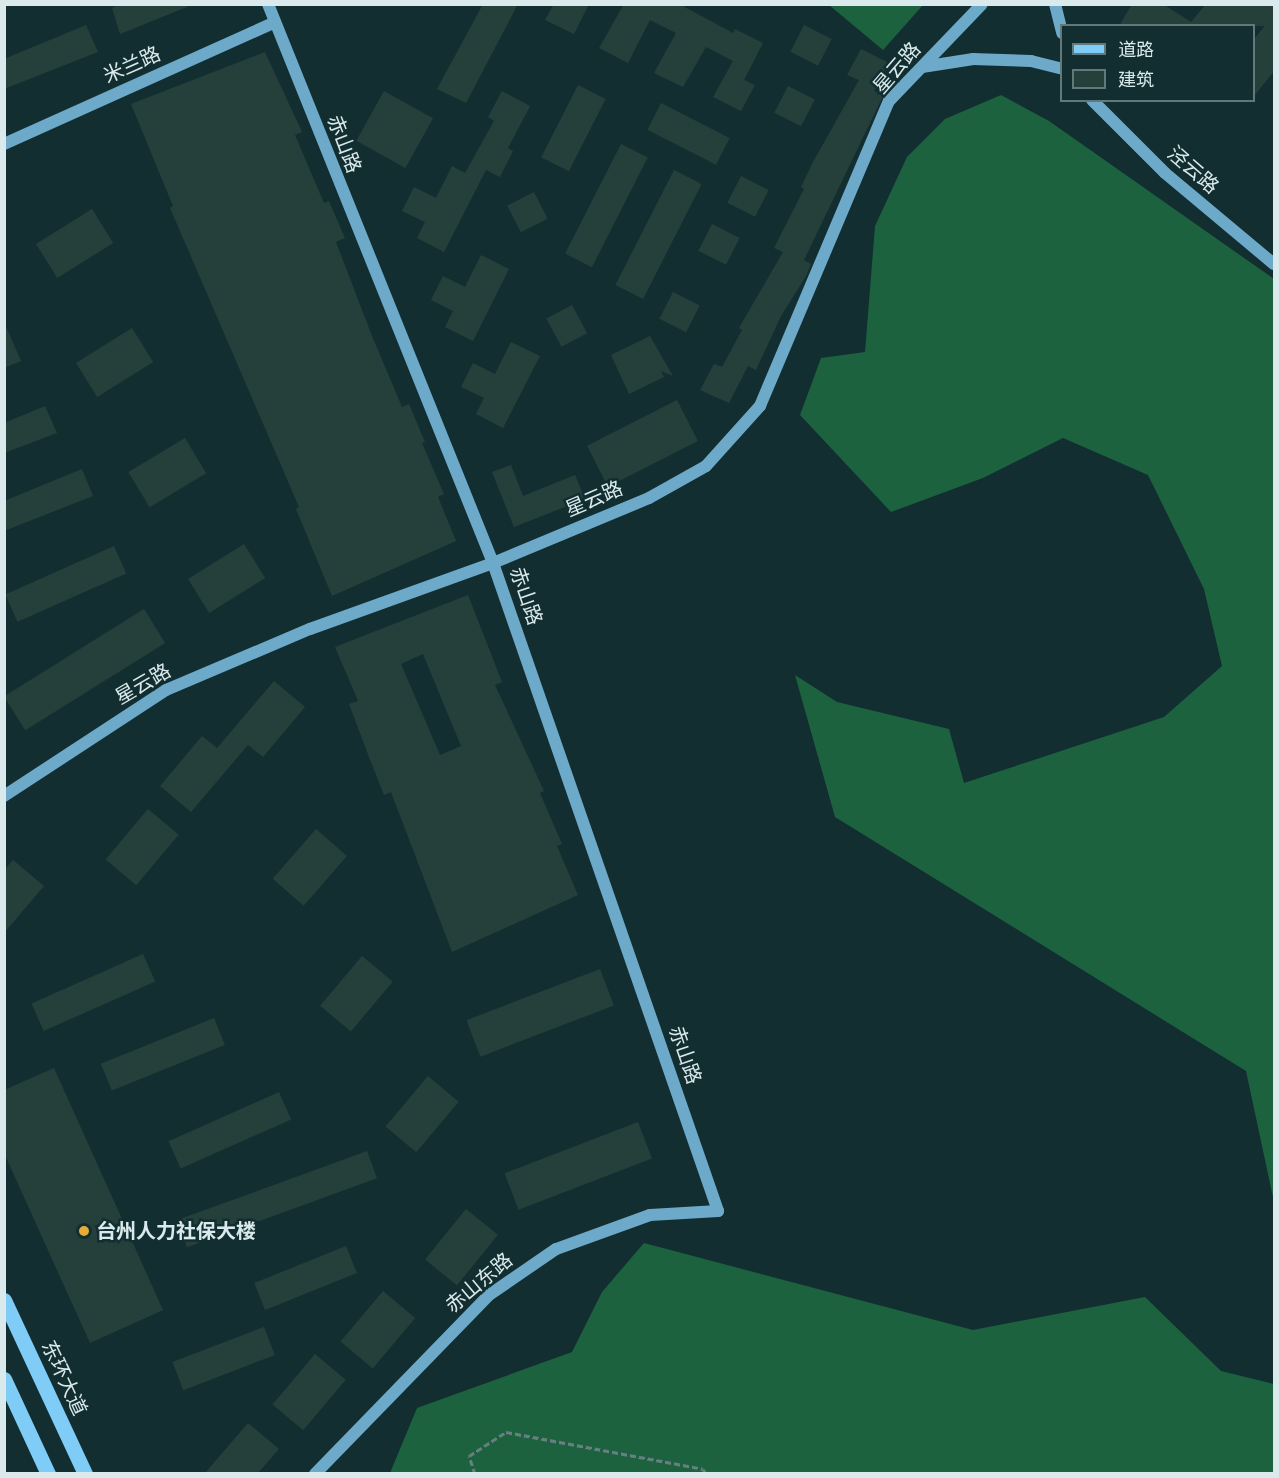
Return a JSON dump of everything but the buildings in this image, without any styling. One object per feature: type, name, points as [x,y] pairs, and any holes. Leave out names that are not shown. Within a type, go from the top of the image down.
[{"type":"main road","name":"东环大道","points":[[4,1300],[85,1473]]},
{"type":"main road","points":[[4,1379],[48,1473]]},
{"type":"street","name":"赤山路","points":[[268,4],[493,563],[718,1210]]},
{"type":"street","name":"星云路","points":[[4,796],[166,690],[310,629],[493,563],[649,498],[706,466],[760,406],[889,101],[982,4]]},
{"type":"street","points":[[1055,4],[1060,25]]},
{"type":"street","name":"米兰路","points":[[4,144],[275,22]]},
{"type":"street","points":[[922,67],[973,59],[1031,61],[1060,68]]},
{"type":"street","name":"泾云路","points":[[1094,102],[1165,173],[1275,264]]},
{"type":"street","name":"赤山东路","points":[[315,1473],[489,1295],[556,1249],[650,1215],[718,1210]]},
{"type":"path","points":[[475,1473],[469,1456],[506,1432],[703,1469],[706,1473]]},
{"type":"green space","points":[[829,5],[923,5],[883,50]]},
{"type":"green space","points":[[1001,95],[1049,121],[1274,279],[1274,1202],[1246,1071],[835,817],[795,675],[837,702],[949,729],[964,783],[1164,717],[1222,666],[1204,589],[1148,475],[1063,438],[983,478],[891,512],[800,415],[821,358],[865,352],[875,226],[907,157],[945,119]]},
{"type":"green space","points":[[644,1243],[973,1330],[1145,1297],[1221,1371],[1274,1384],[1274,1473],[390,1473],[417,1408],[572,1352],[602,1292]]},
{"type":"place","name":"台州人力社保大楼","points":[[84,1231]]}]
